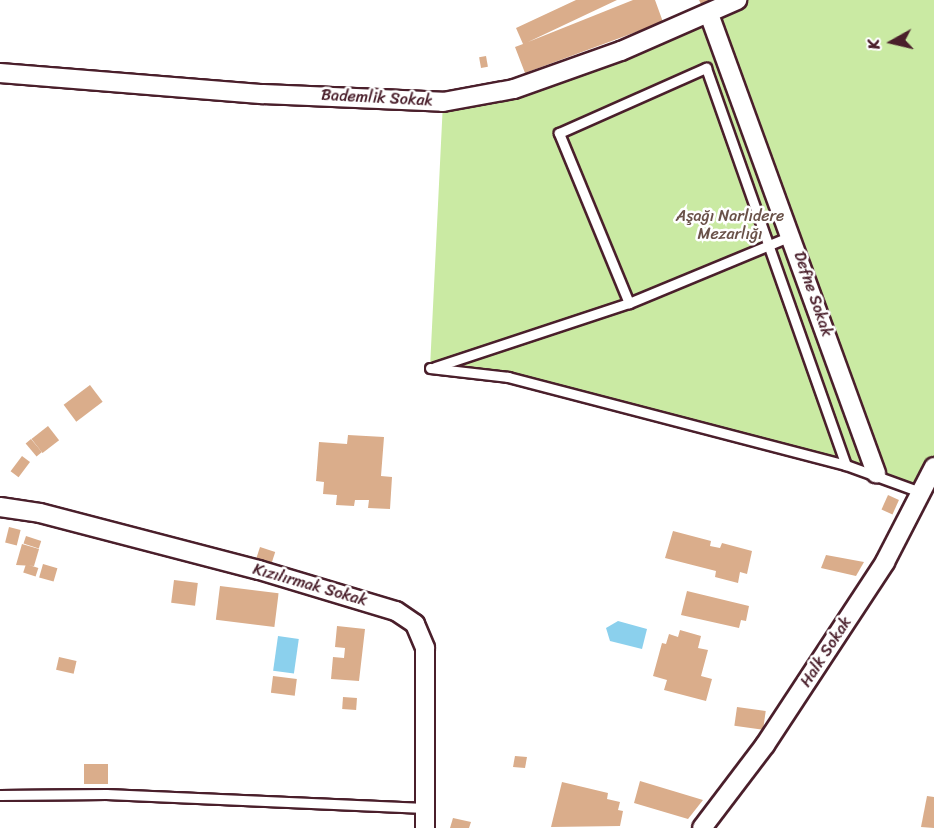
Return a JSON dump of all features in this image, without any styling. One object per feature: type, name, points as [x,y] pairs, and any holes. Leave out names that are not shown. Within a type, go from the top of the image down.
[{"type":"street","name":"Bademlik Sokak","points":[[0,73],[263,94],[443,102],[514,89],[709,14],[737,0]]},
{"type":"street","name":"Defne Sokak","points":[[709,14],[792,236],[876,474]]},
{"type":"street","name":"Halk Sokak","points":[[702,828],[765,745],[885,562],[934,467]]},
{"type":"street","name":"Kızılırmak Sokak","points":[[0,507],[40,513],[259,570],[396,610],[415,624],[425,648],[425,828]]},
{"type":"lane","points":[[629,303],[559,133],[706,68],[846,465]]},
{"type":"lane","points":[[792,236],[629,303],[430,368],[508,376],[846,465],[876,474],[920,492]]},
{"type":"lane","points":[[0,795],[106,794],[425,808]]},
{"type":"green space","name":"Aşağı Narlıdere Mezarlığı","points":[[737,0],[934,0],[934,467],[920,492],[876,474],[508,377],[430,368],[443,102],[514,89]]},
{"type":"water","points":[[618,621],[647,629],[642,649],[610,641],[606,628]]},
{"type":"water","points":[[278,636],[299,639],[294,674],[273,671]]},
{"type":"building","points":[[576,0],[617,0],[528,42],[633,0],[655,0],[663,22],[525,73],[515,47],[523,44],[516,28]]},
{"type":"building","points":[[699,0],[715,0],[702,6]]},
{"type":"building","points":[[486,56],[488,67],[481,68],[479,57]]},
{"type":"building","points":[[90,385],[103,402],[76,422],[64,405]]},
{"type":"building","points":[[48,426],[59,440],[43,453],[31,439]]},
{"type":"building","points":[[348,435],[384,437],[381,476],[392,477],[390,509],[368,508],[369,500],[355,500],[354,506],[336,505],[337,495],[323,494],[324,482],[316,481],[319,442],[347,444]]},
{"type":"building","points":[[31,439],[42,452],[37,457],[26,443]]},
{"type":"building","points":[[22,456],[30,462],[19,477],[11,471]]},
{"type":"building","points":[[888,495],[899,500],[892,514],[881,510]]},
{"type":"building","points":[[9,527],[21,530],[17,545],[5,543]]},
{"type":"building","points":[[673,531],[711,541],[710,546],[720,548],[722,543],[752,551],[747,574],[740,572],[738,583],[715,577],[716,571],[665,558]]},
{"type":"building","points":[[26,536],[41,541],[39,549],[24,544]]},
{"type":"building","points":[[22,544],[39,549],[34,566],[16,565]]},
{"type":"building","points":[[260,547],[275,552],[271,566],[255,561]]},
{"type":"building","points":[[826,555],[864,562],[856,576],[821,568]]},
{"type":"building","points":[[26,564],[38,568],[36,577],[23,573]]},
{"type":"building","points":[[43,564],[57,568],[54,582],[39,577]]},
{"type":"building","points":[[174,580],[198,583],[195,606],[171,603]]},
{"type":"building","points":[[220,586],[279,593],[274,627],[216,620]]},
{"type":"building","points":[[687,591],[749,606],[746,621],[741,620],[739,628],[681,615]]},
{"type":"building","points":[[337,626],[365,629],[359,681],[331,679],[333,657],[344,658],[345,648],[335,647]]},
{"type":"building","points":[[680,630],[701,636],[698,648],[708,650],[701,676],[712,679],[706,701],[664,690],[667,680],[653,676],[662,643],[666,644],[669,634],[678,637]]},
{"type":"building","points":[[59,657],[77,661],[74,674],[56,670]]},
{"type":"building","points":[[273,676],[297,679],[295,696],[271,693]]},
{"type":"building","points":[[343,697],[357,698],[356,710],[342,709]]},
{"type":"building","points":[[737,707],[766,711],[763,730],[734,726]]},
{"type":"building","points":[[515,756],[527,757],[525,768],[513,767]]},
{"type":"building","points":[[84,764],[108,764],[108,784],[84,784]]},
{"type":"building","points":[[640,781],[703,800],[688,819],[634,803]]},
{"type":"building","points":[[562,782],[608,793],[607,799],[620,802],[618,810],[623,811],[620,826],[551,827]]},
{"type":"building","points":[[927,796],[934,797],[934,828],[921,827]]},
{"type":"building","points":[[453,818],[471,822],[469,828],[450,828]]}]
